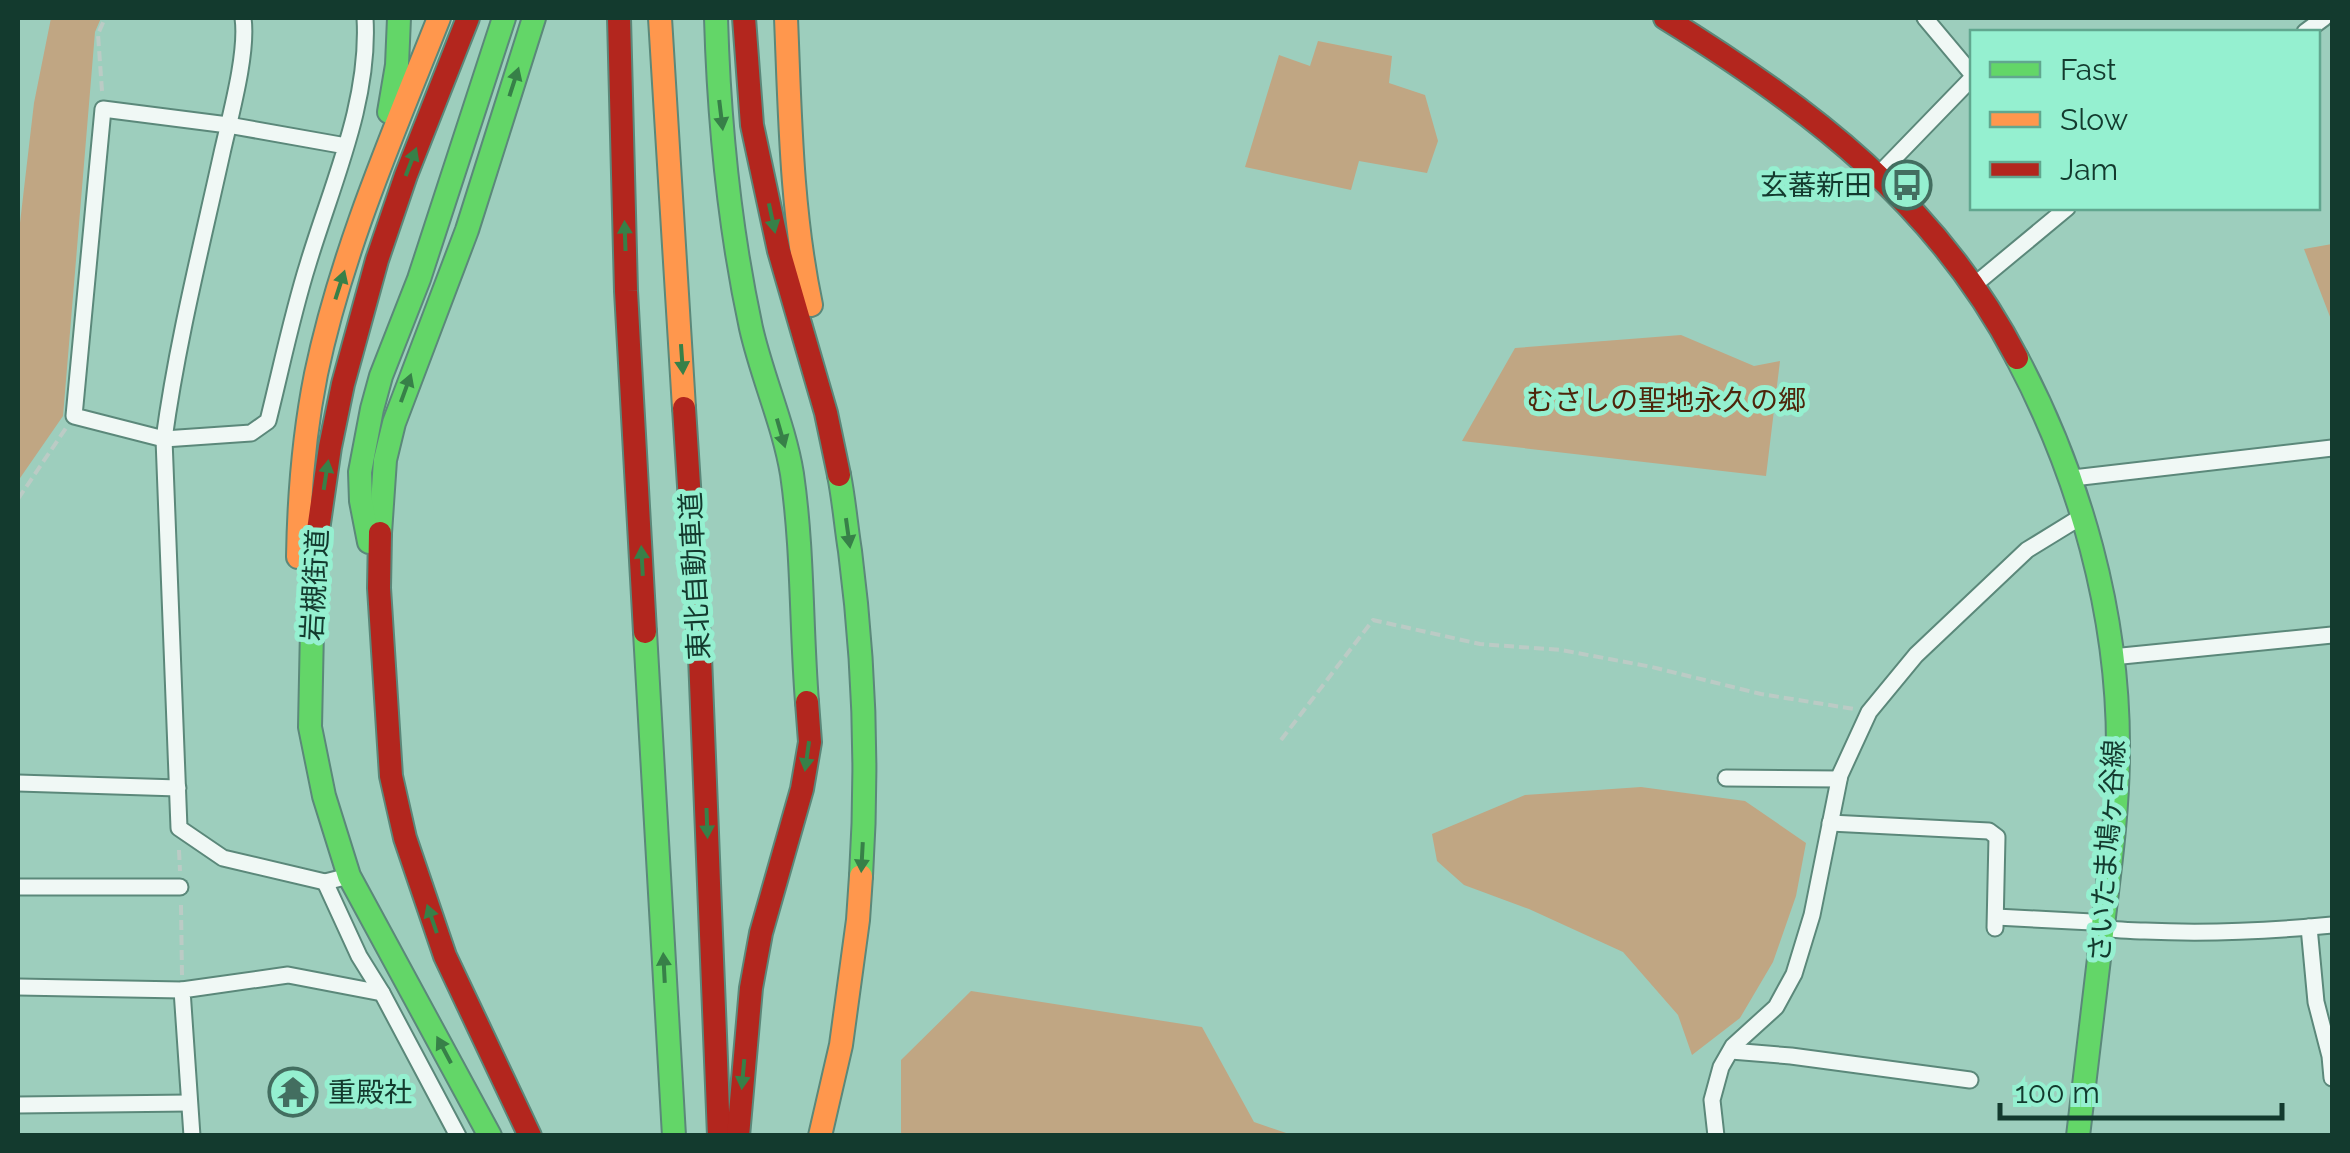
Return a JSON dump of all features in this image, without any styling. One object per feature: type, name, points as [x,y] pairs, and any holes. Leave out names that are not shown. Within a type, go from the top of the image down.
[{"type":"main road","points":[[310,727],[300,674],[297,605],[306,438],[324,340],[361,220],[396,76],[399,18]]},
{"type":"main road","points":[[361,220],[439,18]]},
{"type":"main road","points":[[419,279],[472,68],[470,18]]},
{"type":"main road","name":"岩槻街道","points":[[470,18],[406,175],[377,260],[343,384],[313,564],[310,727],[324,796],[349,876],[490,1136]]},
{"type":"main road","points":[[379,588],[361,501],[360,472],[372,409],[504,18]]},
{"type":"main road","points":[[530,1136],[445,956],[405,838],[391,776],[379,588],[380,513],[385,460],[394,424],[467,230],[534,18]]},
{"type":"main road","name":"東北自動車道","points":[[619,18],[626,291],[674,1136]]},
{"type":"main road","name":"東北自動車道","points":[[660,18],[700,656],[720,1136]]},
{"type":"main road","points":[[716,18],[718,94],[736,252],[752,331],[791,470],[800,543],[810,742],[802,789],[761,933],[751,988],[738,1136]]},
{"type":"main road","points":[[744,18],[752,125],[779,251],[826,413],[842,485]]},
{"type":"main road","points":[[786,18],[796,212],[806,281],[827,372],[858,612],[863,705],[864,824],[858,920],[842,1046],[820,1136]]},
{"type":"main road","name":"さいたま鳩ヶ谷線","points":[[1666,18],[1786,97],[1878,174],[1974,286],[2022,362],[2058,439],[2084,515],[2096,570],[2112,658],[2118,752],[2112,854],[2078,1136]]},
{"type":"street","points":[[243,18],[245,33],[228,125],[171,385],[164,439],[179,828],[224,858],[325,882],[349,876]]},
{"type":"street","points":[[346,146],[103,109],[74,416],[164,439],[251,434],[268,421],[306,268],[346,146],[361,85],[366,18]]},
{"type":"street","points":[[1925,18],[1970,74]]},
{"type":"street","points":[[1878,174],[1970,78]]},
{"type":"street","points":[[1974,286],[2065,210]]},
{"type":"street","points":[[2072,478],[2332,448]]},
{"type":"street","points":[[1716,1136],[1712,1100],[1722,1067],[1731,1051],[1776,1007],[1794,974],[1812,915],[1839,779],[1869,712],[1916,656],[2027,550],[2084,515]]},
{"type":"street","points":[[2112,658],[2332,635]]},
{"type":"street","points":[[1726,778],[1839,779]]},
{"type":"street","points":[[18,783],[178,788]]},
{"type":"street","points":[[1830,823],[1989,830],[1997,837],[1996,922],[2092,922],[2102,928],[2185,932],[2277,932],[2332,925]]},
{"type":"street","points":[[325,882],[359,956],[458,1136]]},
{"type":"street","points":[[18,887],[180,887]]},
{"type":"street","points":[[2310,928],[2316,1002],[2332,1078]]},
{"type":"street","points":[[18,987],[182,990],[288,975],[382,993]]},
{"type":"street","points":[[182,990],[192,1136]]},
{"type":"street","points":[[1731,1051],[1970,1080]]},
{"type":"street","points":[[18,1105],[189,1103]]},
{"type":"path","points":[[103,109],[98,34],[105,18]]},
{"type":"path","points":[[18,499],[74,416]]},
{"type":"path","points":[[1282,740],[1373,620],[1480,644],[1561,650],[1761,694],[1869,712]]},
{"type":"path","points":[[179,828],[182,990]]},
{"type":"green space","points":[[51,18],[101,18],[95,32],[63,416],[18,481],[18,240],[34,103]]},
{"type":"green space","points":[[1318,41],[1392,56],[1389,83],[1425,95],[1438,141],[1427,173],[1359,161],[1351,190],[1245,167],[1279,55],[1310,66]]},
{"type":"green space","points":[[2332,244],[2332,322],[2304,249]]},
{"type":"green space","name":"むさしの聖地永久の郷","points":[[1681,335],[1754,366],[1780,361],[1766,476],[1462,441],[1515,348]]},
{"type":"green space","points":[[1641,787],[1745,801],[1806,843],[1796,896],[1773,962],[1740,1018],[1692,1055],[1678,1015],[1623,952],[1529,909],[1464,885],[1437,861],[1432,834],[1525,795]]},
{"type":"green space","points":[[971,991],[1202,1027],[1254,1122],[1292,1135],[901,1135],[901,1060]]},
{"type":"traffic: fast","points":[[389,112],[399,18]]},
{"type":"traffic: fast","points":[[369,542],[360,472],[372,409],[504,18]]},
{"type":"traffic: fast","points":[[380,533],[385,460],[394,423],[467,230],[534,18]]},
{"type":"traffic: fast","points":[[716,18],[723,135],[737,251],[751,328],[792,474],[807,702]]},
{"type":"traffic: fast","points":[[2017,358],[2060,450],[2092,548],[2112,649],[2117,700],[2115,816],[2078,1136]]},
{"type":"traffic: fast","points":[[839,475],[861,673],[861,876]]},
{"type":"traffic: fast","points":[[312,629],[310,727],[324,796],[349,876],[490,1136]]},
{"type":"traffic: fast","points":[[645,632],[674,1136]]},
{"type":"traffic: slow","points":[[298,557],[305,442],[327,328],[370,193],[439,18]]},
{"type":"traffic: slow","points":[[660,18],[684,408]]},
{"type":"traffic: slow","points":[[786,18],[795,198],[811,305]]},
{"type":"traffic: slow","points":[[820,1136],[841,1045],[861,876]]},
{"type":"traffic: jam","points":[[312,629],[313,565],[343,384],[377,260],[406,175],[468,18]]},
{"type":"traffic: jam","points":[[619,18],[626,291],[645,632]]},
{"type":"traffic: jam","points":[[744,18],[752,125],[779,251],[826,413],[839,475]]},
{"type":"traffic: jam","points":[[1665,18],[1770,87],[1865,164],[1948,252],[1985,303],[2017,358]]},
{"type":"traffic: jam","points":[[684,408],[700,656],[719,1136]]},
{"type":"traffic: jam","points":[[380,533],[379,588],[391,776],[405,838],[445,956],[530,1136]]},
{"type":"traffic: jam","points":[[738,1136],[751,988],[761,933],[802,789],[810,742],[807,702]]},
{"type":"place","name":"玄蕃新田","points":[[1907,185]]},
{"type":"place","name":"重殿社","points":[[293,1092]]}]
